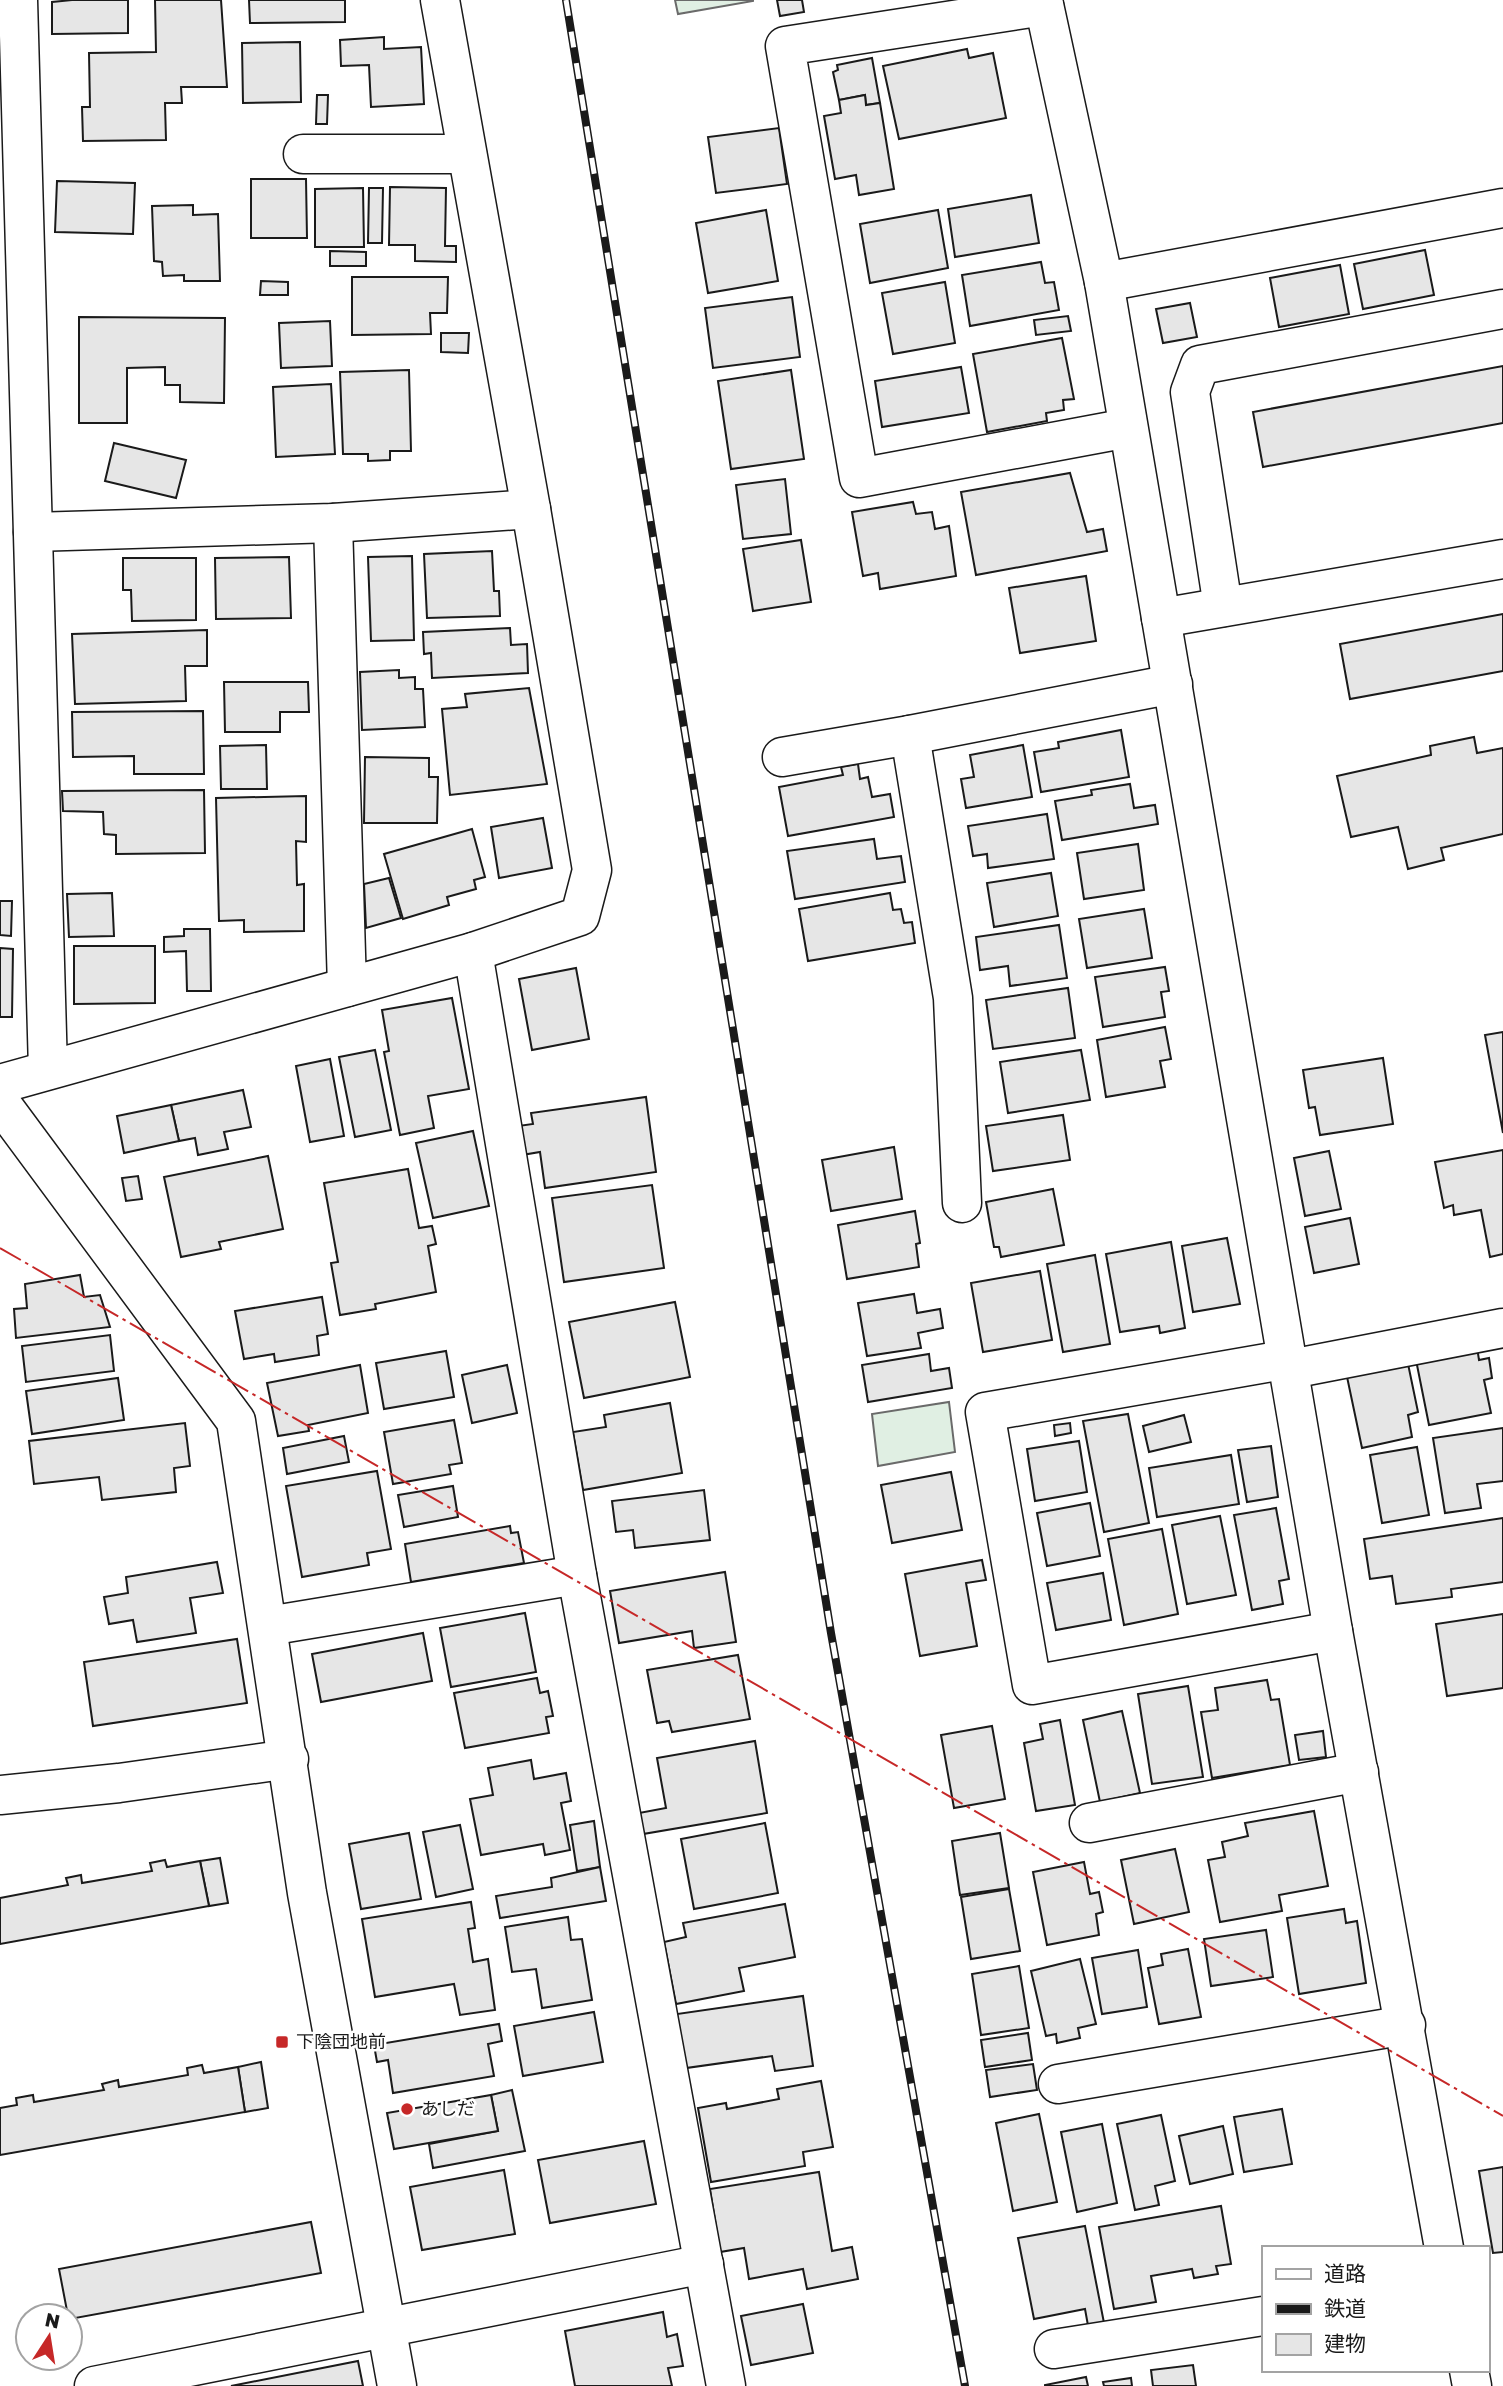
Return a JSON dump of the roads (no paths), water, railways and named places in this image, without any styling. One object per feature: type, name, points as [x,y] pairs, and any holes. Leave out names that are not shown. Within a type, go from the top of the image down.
[{"type":"street","points":[[18,0],[48,1070]]},
{"type":"street","points":[[0,1084],[473,952],[580,916],[592,870],[440,0]]},
{"type":"street","points":[[1128,428],[859,478],[785,46],[1044,3],[1104,282],[1290,1364],[1333,1631],[1444,2246]]},
{"type":"street","points":[[303,154],[467,154]]},
{"type":"street","points":[[1104,282],[1503,208]]},
{"type":"street","points":[[1223,607],[1191,393],[1200,365],[1503,309]]},
{"type":"street","points":[[33,532],[333,523],[531,509]]},
{"type":"street","points":[[333,523],[347,987]]},
{"type":"street","points":[[1161,618],[1503,559]]},
{"type":"street","points":[[782,757],[1173,684]]},
{"type":"street","points":[[910,735],[953,998],[962,1203]]},
{"type":"street","points":[[473,952],[577,1575],[726,2386]]},
{"type":"street","points":[[0,1102],[236,1421],[289,1759],[307,1893],[397,2386]]},
{"type":"street","points":[[1333,1631],[1032,1685],[985,1412],[1503,1328]]},
{"type":"street","points":[[268,1626],[577,1575]]},
{"type":"street","points":[[0,1795],[119,1783],[289,1759]]},
{"type":"street","points":[[1089,1824],[1359,1772]]},
{"type":"street","points":[[1058,2084],[1406,2025]]},
{"type":"street","points":[[94,2386],[704,2264]]},
{"type":"street","points":[[1054,2348],[1262,2316]]},
{"type":"railway","points":[[566,0],[831,1633],[965,2386]]},
{"type":"place","name":"下陰団地前","points":[[282,2042]]},
{"type":"place","name":"あしだ","points":[[407,2109]]}]
